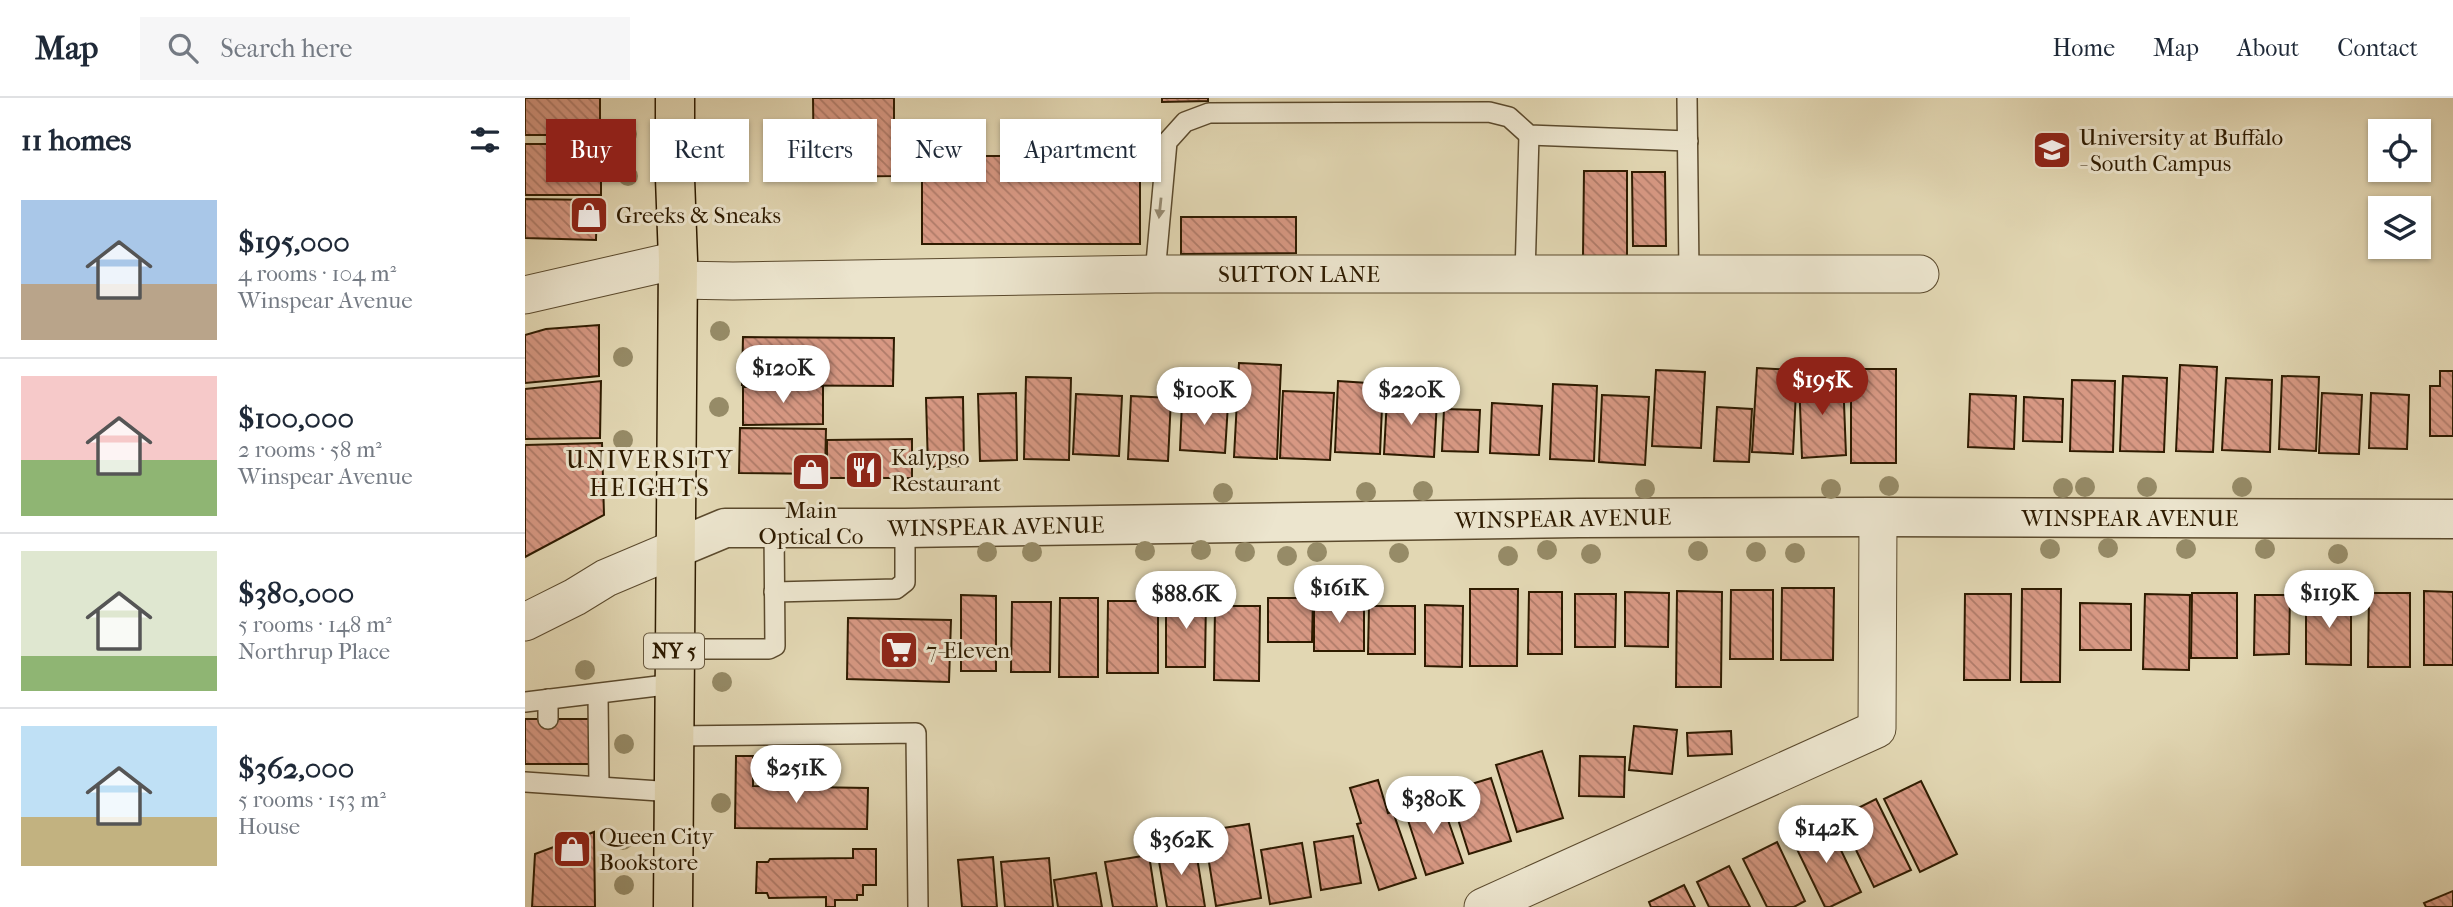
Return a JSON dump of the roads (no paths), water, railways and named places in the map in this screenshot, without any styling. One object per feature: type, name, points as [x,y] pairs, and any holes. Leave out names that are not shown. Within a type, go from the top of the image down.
[{"type":"main road","name":"NY 5","points":[[673,907],[678,270],[675,98]]},
{"type":"street","name":"SUTTON LANE","points":[[525,295],[678,270],[733,281],[1155,274],[1920,274]]},
{"type":"street","points":[[1483,907],[1877,729],[1878,517]]},
{"type":"street","name":"WINSPEAR AVENUE","points":[[677,548],[725,528],[1593,518],[2453,519]]},
{"type":"street","points":[[525,622],[606,578],[677,548]]},
{"type":"lane","points":[[1688,98],[1689,273]]},
{"type":"lane","points":[[1155,274],[1167,142],[1185,122],[1209,113],[1489,111],[1509,117],[1529,135],[1688,141]]},
{"type":"lane","points":[[1525,275],[1529,135]]},
{"type":"lane","points":[[774,592],[896,589],[905,582],[905,528]]},
{"type":"lane","points":[[525,702],[598,695],[674,667],[775,646],[774,529]]},
{"type":"lane","points":[[598,695],[599,785]]},
{"type":"lane","points":[[548,699],[548,719]]},
{"type":"lane","points":[[674,736],[916,733],[918,907]]},
{"type":"lane","points":[[525,782],[551,774],[599,785],[674,792]]},
{"type":"place","name":"University at Buffalo - South Campus","points":[[2052,150]]},
{"type":"place","name":"Greeks & Sneaks","points":[[589,215]]},
{"type":"place","name":"Kalypso Restaurant","points":[[864,470]]},
{"type":"place","name":"Main Optical Co","points":[[811,472]]},
{"type":"place","name":"7-Eleven","points":[[899,650]]},
{"type":"place","name":"Queen City Bookstore","points":[[572,849]]},
{"type":"district","name":"UNIVERSITY HEIGHTS","points":[[650,474]]}]
